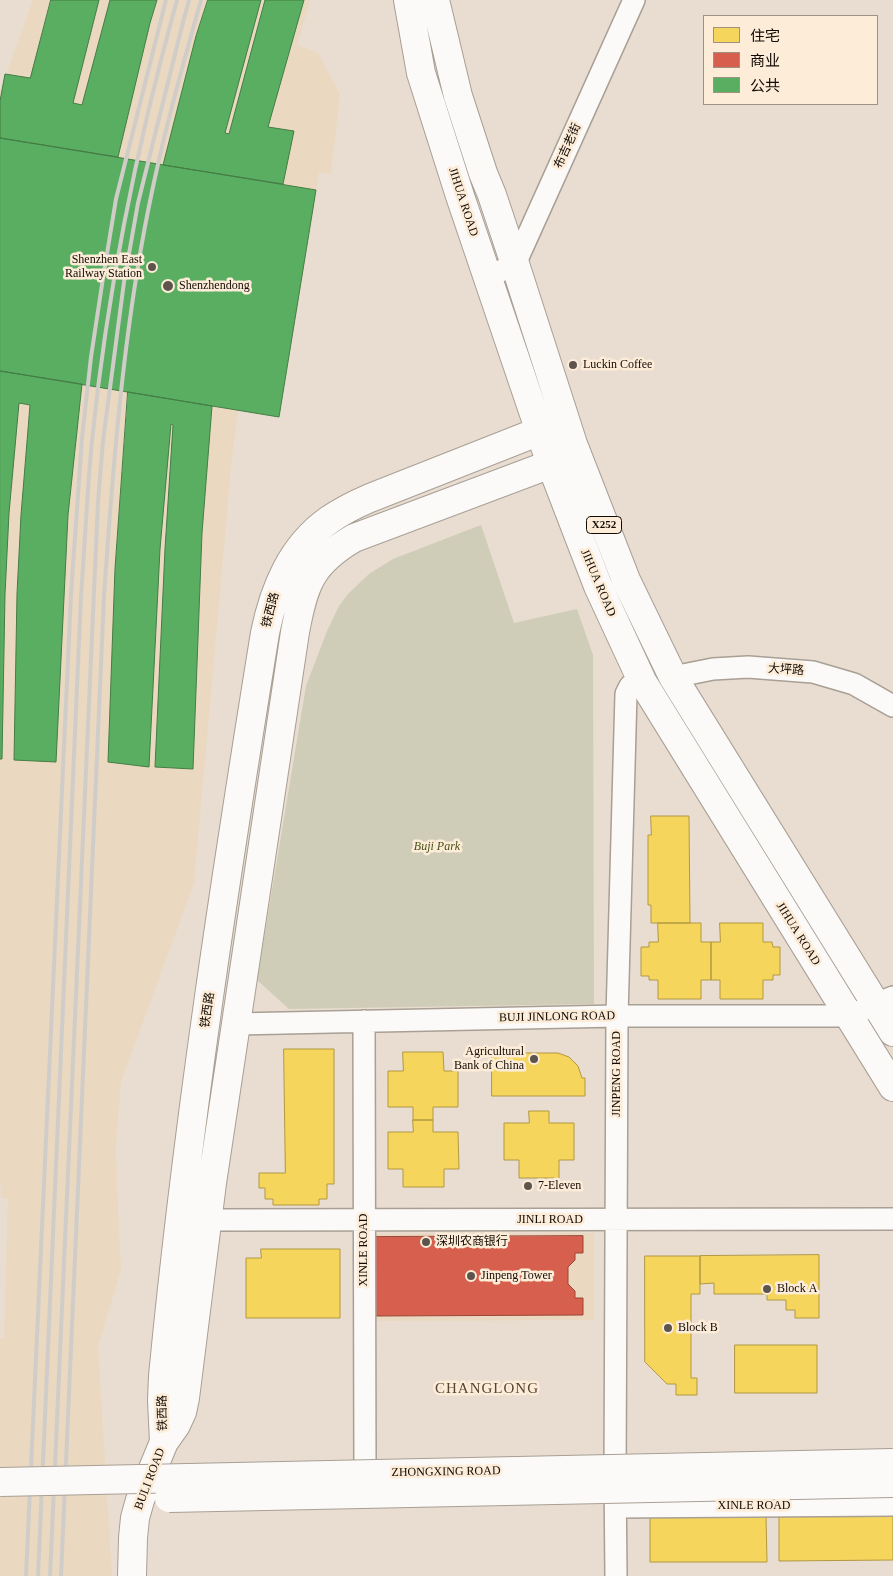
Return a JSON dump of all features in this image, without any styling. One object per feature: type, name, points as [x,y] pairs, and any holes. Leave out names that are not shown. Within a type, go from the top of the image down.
[{"type":"main road","name":"JIHUA ROAD","points":[[408,0],[421,73],[551,464],[598,586],[642,681],[893,1087]]},
{"type":"main road","name":"X252","points":[[435,0],[458,96],[483,173],[515,264],[573,444],[626,580],[673,677],[884,1001],[893,1032]]},
{"type":"main road","name":"铁西路","points":[[164,1442],[163,1376],[185,1180],[226,875],[272,600],[280,580],[292,560],[313,534],[328,520],[370,498],[540,430]]},
{"type":"main road","name":"铁西路","points":[[164,1442],[176,1425],[182,1412],[185,1398],[212,1183],[295,632],[302,598],[313,573],[321,562],[354,538],[551,464]]},
{"type":"main road","points":[[185,1180],[212,1183]]},
{"type":"main road","name":"BULI ROAD","points":[[132,1576],[135,1518],[164,1442]]},
{"type":"main road","name":"ZHONGXING ROAD","points":[[0,1482],[893,1463]]},
{"type":"main road","name":"ZHONGXING ROAD","points":[[0,1501],[893,1483]]},
{"type":"street","name":"布吉老街","points":[[515,264],[634,0]]},
{"type":"street","points":[[488,277],[515,264]]},
{"type":"street","name":"大坪路","points":[[673,677],[713,669],[748,667],[813,672],[854,684],[893,706]]},
{"type":"street","name":"JINPENG ROAD","points":[[615,1575],[617,1016],[626,694],[630,686],[642,681]]},
{"type":"street","name":"BUJI JINLONG ROAD","points":[[236,1024],[617,1016],[849,1016],[884,1001]]},
{"type":"street","name":"XINLE ROAD","points":[[364,1021],[365,1479]]},
{"type":"street","name":"JINLI ROAD","points":[[207,1220],[893,1219]]},
{"type":"street","points":[[145,1488],[365,1479],[615,1490]]},
{"type":"street","points":[[145,1488],[615,1490]]},
{"type":"street","name":"XINLE ROAD","points":[[615,1490],[893,1505]]},
{"type":"shaded area","points":[[33,0],[310,0],[297,45],[318,53],[340,94],[331,174],[319,172],[279,417],[238,410],[232,457],[194,883],[121,1082],[116,1145],[121,1269],[98,1347],[112,1576],[0,1576],[0,1339],[4,1338],[8,1198],[1,1198],[0,1167],[0,91]]},
{"type":"shaded area","name":"Jinpeng Tower","points":[[594,1233],[594,1320],[371,1321],[371,1234]]},
{"type":"green space","name":"Buji Park","points":[[481,525],[514,623],[577,609],[593,655],[594,1004],[289,1009],[257,980],[306,686],[327,631],[339,606],[348,594],[369,574],[393,559]]},
{"type":"building: 住宅","points":[[651,816],[689,816],[690,923],[651,923],[651,905],[648,905],[648,835],[651,835]]},
{"type":"building: 住宅","points":[[658,923],[701,923],[701,942],[711,942],[711,980],[701,980],[701,999],[658,999],[658,980],[649,980],[649,976],[641,976],[641,947],[649,947],[649,942],[658,942]]},
{"type":"building: 住宅","points":[[720,923],[763,923],[763,942],[772,942],[773,947],[780,947],[780,975],[773,975],[773,980],[763,980],[763,999],[720,999],[720,980],[711,980],[711,942],[720,942]]},
{"type":"building: 住宅","points":[[284,1049],[334,1049],[334,1184],[327,1184],[327,1199],[319,1199],[319,1205],[273,1205],[273,1199],[265,1199],[265,1188],[259,1188],[259,1173],[285,1173]]},
{"type":"building: 住宅","points":[[403,1052],[443,1052],[444,1071],[458,1071],[458,1107],[433,1107],[433,1120],[413,1120],[413,1107],[388,1107],[388,1071],[403,1071]]},
{"type":"building: 住宅","points":[[492,1053],[558,1053],[569,1057],[578,1066],[582,1078],[585,1078],[585,1096],[492,1096]]},
{"type":"building: 住宅","points":[[529,1111],[549,1111],[549,1123],[574,1123],[574,1160],[559,1160],[559,1178],[519,1178],[519,1160],[504,1160],[504,1123],[529,1123]]},
{"type":"building: 住宅","points":[[413,1120],[433,1120],[433,1132],[458,1132],[459,1169],[444,1169],[444,1187],[403,1187],[403,1169],[388,1169],[388,1132],[413,1132]]},
{"type":"building: 住宅","points":[[261,1249],[340,1249],[340,1318],[246,1318],[246,1258],[261,1258]]},
{"type":"building: 住宅","name":"Block A","points":[[819,1255],[819,1318],[795,1318],[795,1310],[786,1310],[786,1300],[767,1300],[767,1294],[714,1294],[714,1283],[700,1284],[700,1256]]},
{"type":"building: 住宅","name":"Block B","points":[[645,1256],[700,1256],[700,1294],[691,1294],[691,1378],[697,1378],[697,1395],[676,1395],[676,1384],[667,1384],[645,1362]]},
{"type":"building: 住宅","points":[[735,1345],[817,1345],[817,1393],[735,1393]]},
{"type":"building: 住宅","points":[[893,1514],[893,1560],[779,1561],[779,1515]]},
{"type":"building: 住宅","points":[[766,1515],[767,1562],[650,1562],[650,1517]]},
{"type":"building: 商业","name":"Jinpeng Tower","points":[[583,1236],[583,1253],[575,1253],[575,1260],[568,1267],[568,1284],[575,1291],[575,1298],[583,1298],[583,1315],[374,1316],[374,1237]]},
{"type":"building: 公共","points":[[51,0],[99,0],[73,103],[82,105],[110,0],[157,0],[118,157],[0,138],[0,101],[5,74],[30,78]]},
{"type":"building: 公共","points":[[208,0],[261,0],[225,133],[229,134],[265,0],[304,0],[268,127],[294,131],[283,184],[163,165],[196,36]]},
{"type":"building: 公共","name":"Shenzhen East Railway Station","points":[[0,138],[316,190],[279,417],[0,371]]},
{"type":"building: 公共","points":[[0,371],[82,384],[68,515],[56,762],[14,760],[17,594],[30,405],[19,403],[9,513],[5,594],[2,759],[0,759]]},
{"type":"building: 公共","points":[[128,392],[212,406],[202,533],[193,769],[155,767],[173,425],[171,424],[160,549],[149,767],[108,762],[115,569]]},
{"type":"railway","points":[[26,1576],[71,594],[82,438],[91,357],[116,199],[166,0]]},
{"type":"railway","points":[[38,1576],[81,596],[90,460],[106,329],[125,219],[162,54],[177,0]]},
{"type":"railway","points":[[50,1576],[98,502],[103,441],[124,282],[138,203],[189,0]]},
{"type":"railway","points":[[61,1576],[104,596],[115,449],[132,303],[149,206],[167,128],[201,0]]},
{"type":"place","name":"Shenzhen East Railway Station","points":[[152,267]]},
{"type":"place","name":"Shenzhendong","points":[[168,286]]},
{"type":"place","name":"Luckin Coffee","points":[[573,365]]},
{"type":"place","name":"Agricultural Bank of China","points":[[534,1059]]},
{"type":"place","name":"7-Eleven","points":[[528,1186]]},
{"type":"place","name":"深圳农商银行","points":[[426,1242]]},
{"type":"place","name":"Jinpeng Tower","points":[[471,1276]]},
{"type":"place","name":"Block A","points":[[767,1289]]},
{"type":"place","name":"Block B","points":[[668,1328]]},
{"type":"district","name":"CHANGLONG","points":[[487,1389]]}]
